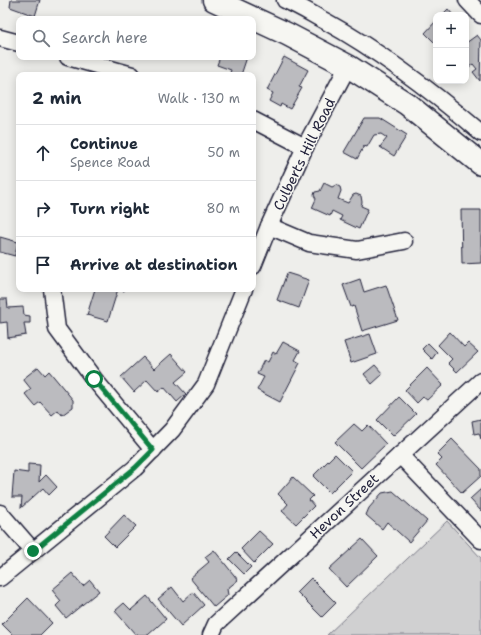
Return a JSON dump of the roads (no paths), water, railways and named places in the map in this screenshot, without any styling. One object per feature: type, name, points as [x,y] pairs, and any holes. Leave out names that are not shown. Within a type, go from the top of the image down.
[{"type":"highway","points":[[214,0],[248,16]]},
{"type":"highway","points":[[256,20],[348,66],[407,104],[481,164]]},
{"type":"street","points":[[285,0],[339,29],[389,61],[429,90],[481,133]]},
{"type":"street","points":[[467,0],[481,15]]},
{"type":"street","points":[[0,38],[16,42]]},
{"type":"street","points":[[79,60],[121,72]]},
{"type":"street","name":"Culberts Hill Road","points":[[256,258],[305,147],[348,66]]},
{"type":"street","points":[[256,122],[305,147]]},
{"type":"street","points":[[269,226],[309,243],[357,250],[404,241]]},
{"type":"street","points":[[52,292],[57,329],[94,379],[153,450]]},
{"type":"street","points":[[0,578],[135,468],[172,430],[206,384],[243,292]]},
{"type":"street","name":"Hevon Street","points":[[211,635],[216,624],[481,381]]},
{"type":"street","points":[[400,455],[481,540]]},
{"type":"street","points":[[0,513],[33,551]]}]
